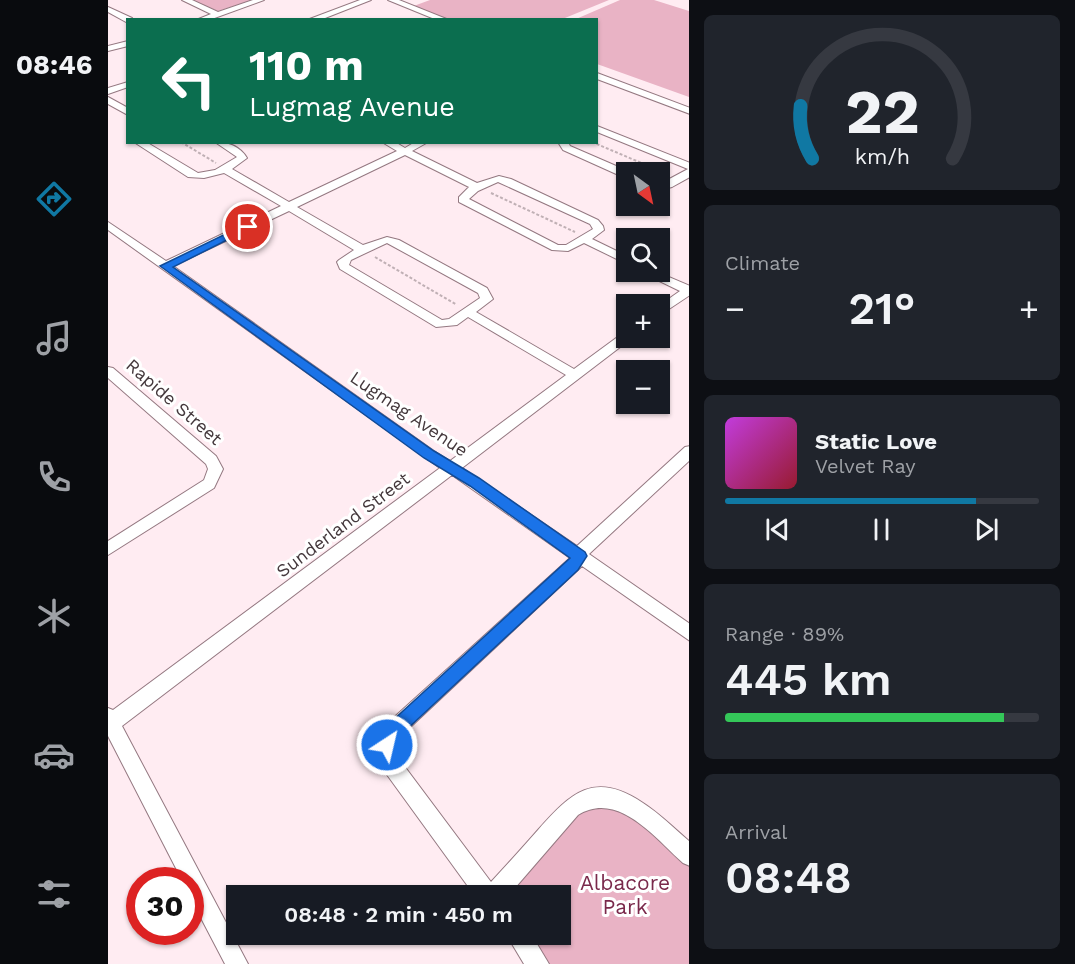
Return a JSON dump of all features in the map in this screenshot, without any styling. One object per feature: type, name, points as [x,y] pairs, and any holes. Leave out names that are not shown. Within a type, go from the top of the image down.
[{"type":"street","points":[[186,0],[217,14]]},
{"type":"street","points":[[206,18],[260,0]]},
{"type":"street","points":[[317,18],[367,0]]},
{"type":"street","points":[[392,0],[440,18]]},
{"type":"street","points":[[108,9],[126,18]]},
{"type":"street","points":[[108,49],[126,44]]},
{"type":"street","points":[[598,76],[689,111]]},
{"type":"street","points":[[108,91],[126,85]]},
{"type":"street","points":[[108,100],[126,111]]},
{"type":"street","points":[[598,129],[689,166]]},
{"type":"street","points":[[141,144],[194,176],[205,176],[240,161],[242,157],[222,144]]},
{"type":"street","points":[[390,144],[478,188]]},
{"type":"street","points":[[165,266],[420,144]]},
{"type":"street","points":[[564,144],[566,148],[616,170]]},
{"type":"street","points":[[223,168],[363,250]]},
{"type":"street","points":[[494,180],[505,180],[596,223],[598,230],[568,248],[553,247],[464,202],[463,196],[478,188],[494,180]]},
{"type":"street","name":"Lugmag Avenue","points":[[108,225],[429,455],[452,468],[689,633]]},
{"type":"street","points":[[584,239],[616,255]]},
{"type":"street","points":[[381,241],[393,241],[483,291],[487,297],[486,301],[468,312],[450,323],[433,322],[344,267],[345,260],[381,241]]},
{"type":"street","points":[[670,282],[688,290],[670,304]]},
{"type":"street","points":[[468,312],[575,375]]},
{"type":"street","name":"Sunderland Street","points":[[110,720],[616,344]]},
{"type":"street","name":"Rapide Street","points":[[108,371],[211,460],[216,473],[209,484],[108,549]]},
{"type":"street","points":[[480,885],[392,765],[387,745],[397,728],[573,566],[585,547],[689,452]]},
{"type":"street","points":[[110,720],[237,964]]},
{"type":"street","points":[[503,885],[578,801],[594,795],[604,795],[624,801],[689,855]]},
{"type":"street","points":[[525,945],[538,964]]},
{"type":"path","points":[[184,144],[223,168]]},
{"type":"path","points":[[597,144],[684,181]]},
{"type":"path","points":[[478,188],[549,219],[584,239]]},
{"type":"path","points":[[363,250],[468,312]]},
{"type":"green space","points":[[190,0],[253,0],[218,11]]},
{"type":"green space","points":[[430,0],[609,0],[565,18],[442,18],[411,7]]},
{"type":"green space","points":[[620,0],[654,0],[689,11],[689,97],[598,64],[598,18],[578,18]]},
{"type":"green space","name":"Albacore Park","points":[[597,803],[629,814],[689,866],[689,964],[550,964],[536,945],[571,945],[571,885],[516,884],[577,814]]},
{"type":"route","points":[[248,227],[165,266],[429,455],[475,482],[579,556],[573,566],[392,732],[387,745]]}]
